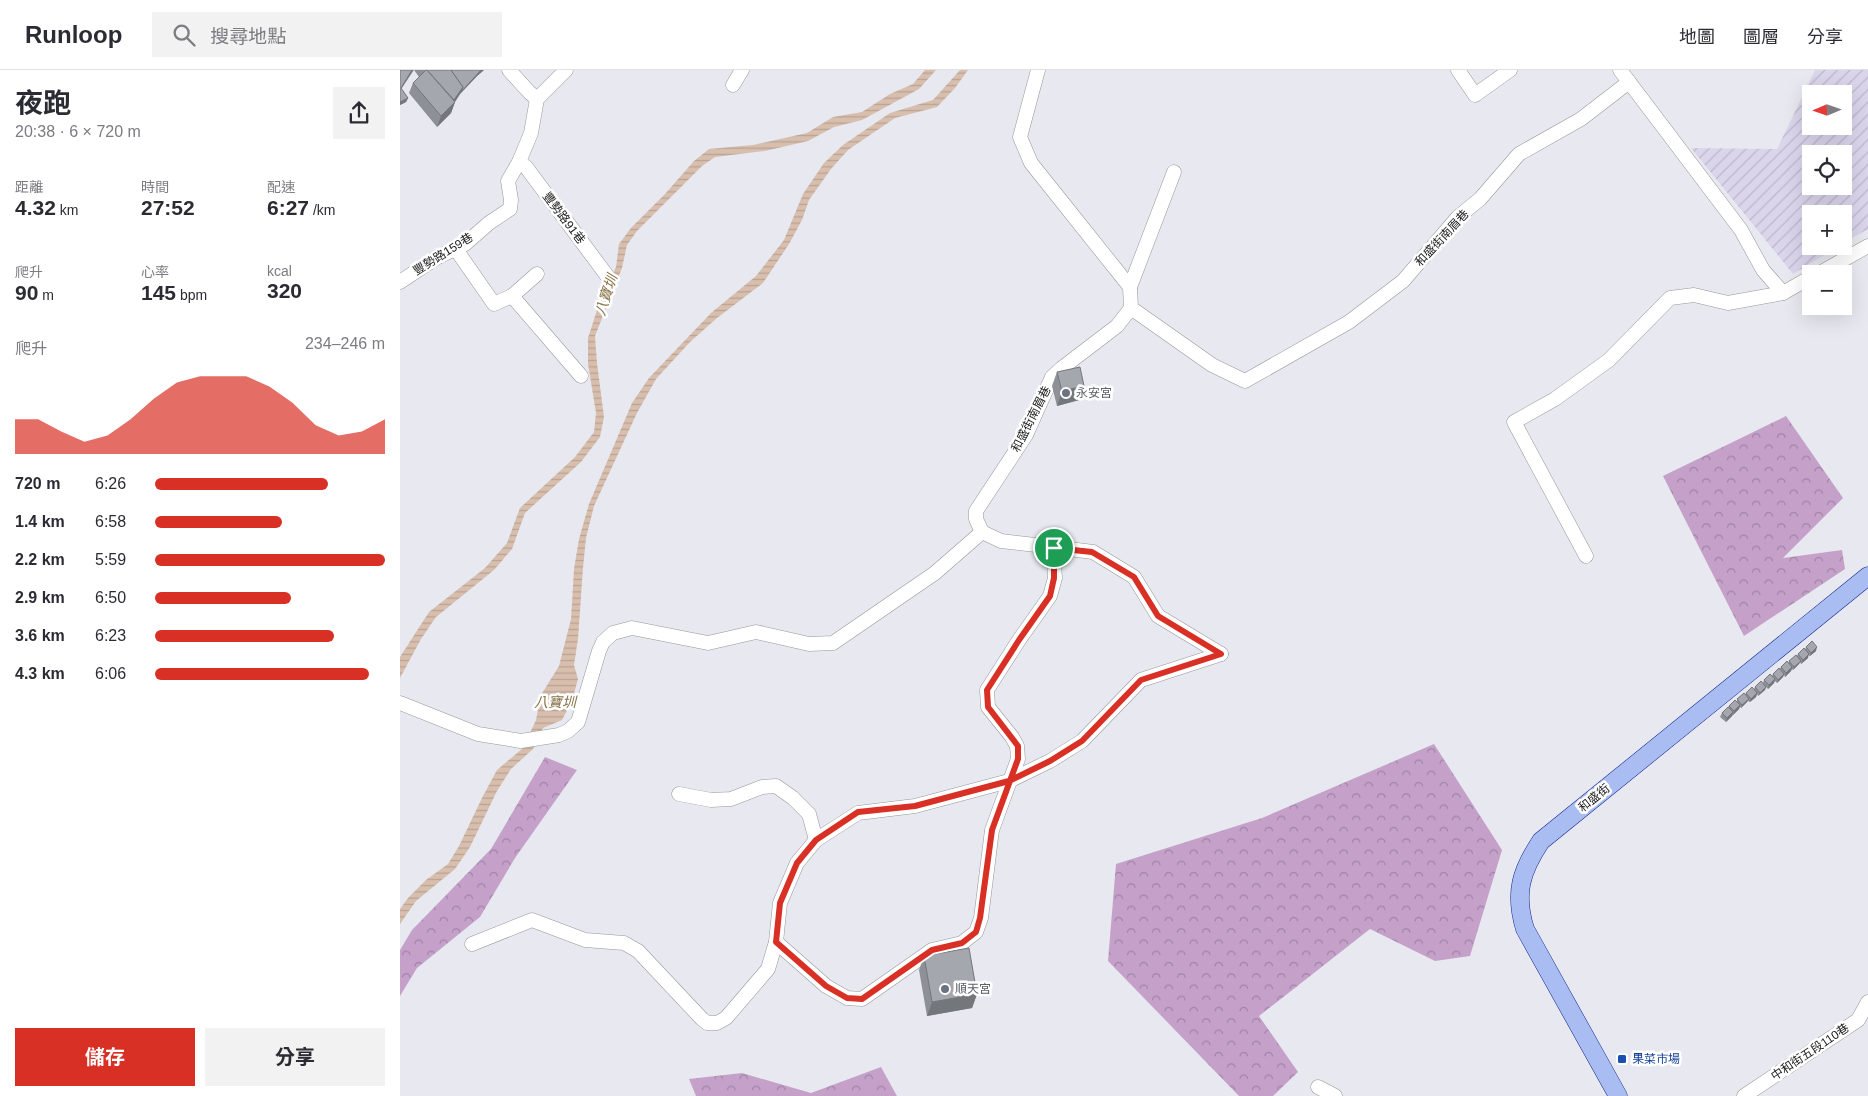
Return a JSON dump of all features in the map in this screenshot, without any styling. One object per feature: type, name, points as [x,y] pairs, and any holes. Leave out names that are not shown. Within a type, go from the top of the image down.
[{"type":"main road","name":"和盛街","points":[[1618,1096],[1525,929],[1520,912],[1519,894],[1523,872],[1541,841],[1868,576]]},
{"type":"street","points":[[509,70],[537,98]]},
{"type":"street","points":[[519,162],[531,133],[537,98],[566,70]]},
{"type":"street","points":[[733,84],[742,70]]},
{"type":"street","points":[[1038,70],[1020,137],[1028,157],[1130,287]]},
{"type":"street","points":[[1458,70],[1476,95],[1510,70]]},
{"type":"street","points":[[1620,70],[1741,230],[1763,270],[1783,293]]},
{"type":"street","name":"和盛街南眉巷","points":[[982,532],[976,519],[976,511],[1026,435],[1052,377],[1117,326],[1131,308],[1212,365],[1245,380],[1350,322],[1403,281],[1458,217],[1480,199],[1519,154],[1581,119],[1629,82]]},
{"type":"street","name":"豐勢路159巷","points":[[400,282],[455,248],[465,244],[489,223],[510,209],[511,200],[508,181],[519,162]]},
{"type":"street","name":"豐勢路91巷","points":[[519,162],[526,167],[608,277]]},
{"type":"street","points":[[1131,308],[1130,287],[1174,172]]},
{"type":"street","points":[[1834,265],[1868,246]]},
{"type":"street","points":[[455,248],[494,304],[512,296],[537,274]]},
{"type":"street","points":[[1586,556],[1514,422],[1555,400],[1610,360],[1670,298],[1694,295],[1728,303],[1783,293],[1802,282]]},
{"type":"street","points":[[512,296],[580,376]]},
{"type":"street","points":[[400,703],[478,734],[521,741],[559,735],[568,731],[578,722],[599,651],[603,642],[613,633],[632,628],[708,642],[756,632],[809,644],[833,643],[935,574],[982,532],[1001,541],[1092,552],[1134,577],[1158,616],[1221,654],[1141,680],[1082,741],[1050,761],[1009,781],[915,806],[858,812],[816,840],[797,863],[780,903],[776,942],[768,969],[726,1018],[717,1023],[708,1023],[638,951],[624,943],[585,940],[532,920],[472,944]]},
{"type":"street","points":[[776,942],[826,986],[847,998],[862,999],[932,950],[962,943],[976,932],[992,830],[1018,759],[1018,746],[988,707],[987,690],[1050,596],[1054,578],[1054,548]]},
{"type":"street","points":[[679,794],[711,800],[731,799],[762,787],[776,786],[793,798],[809,814],[816,840]]},
{"type":"street","name":"中和街五段110巷","points":[[1744,1096],[1858,1020],[1868,1002]]},
{"type":"street","points":[[1318,1087],[1336,1096]]},
{"type":"shaded area","points":[[1815,70],[1868,70],[1868,229],[1852,238],[1852,205],[1802,205],[1802,255],[1824,255],[1808,265],[1802,265],[1802,269],[1793,274],[1691,148],[1777,149],[1802,97],[1802,135],[1852,135],[1852,85],[1808,85]]},
{"type":"green space","points":[[1786,416],[1843,498],[1783,558],[1842,550],[1845,569],[1744,636],[1663,476]]},
{"type":"green space","points":[[1434,744],[1502,850],[1470,956],[1435,961],[1370,929],[1259,1016],[1298,1072],[1273,1096],[1239,1096],[1108,961],[1116,864],[1262,818]]},
{"type":"green space","points":[[545,757],[577,770],[515,858],[480,917],[417,968],[400,996],[400,950],[412,930],[491,849]]},
{"type":"green space","points":[[881,1067],[897,1096],[696,1096],[689,1079],[742,1073],[811,1093]]},
{"type":"water","name":"八寶圳","points":[[925,70],[936,70],[919,89],[862,120],[834,127],[808,141],[765,151],[715,157],[702,166],[637,231],[627,245],[622,268],[595,336],[604,417],[600,437],[581,462],[525,513],[512,549],[494,570],[436,617],[421,639],[400,678],[400,657],[429,612],[485,568],[507,543],[520,508],[575,457],[594,432],[596,413],[588,364],[588,338],[598,307],[616,267],[619,244],[631,228],[694,161],[709,149],[753,145],[807,133],[833,117],[862,112],[890,94],[913,84]]},
{"type":"water","name":"八寶圳","points":[[960,70],[968,70],[955,88],[937,107],[895,118],[848,150],[831,169],[809,200],[802,220],[789,244],[763,283],[717,318],[690,342],[656,379],[637,413],[594,506],[586,538],[578,639],[574,665],[578,679],[572,701],[562,720],[543,728],[533,749],[511,769],[497,791],[470,847],[455,869],[416,901],[400,924],[400,909],[426,880],[448,864],[497,770],[523,748],[536,720],[541,695],[559,666],[571,619],[574,569],[579,539],[589,504],[632,403],[649,378],[711,313],[756,276],[784,240],[803,194],[824,163],[843,145],[890,113],[933,100]]},
{"type":"building","points":[[400,70],[412,70],[401,88],[408,98],[400,102]]},
{"type":"building","points":[[426,70],[455,102],[441,116],[413,83]]},
{"type":"building","points":[[427,70],[451,70],[463,87],[454,100]]},
{"type":"building","points":[[451,70],[481,70],[462,91],[463,87]]},
{"type":"building","points":[[1080,367],[1084,386],[1062,391],[1057,372]]},
{"type":"building","points":[[1812,641],[1817,647],[1811,653],[1806,647]]},
{"type":"building","points":[[1804,648],[1809,654],[1803,660],[1798,654]]},
{"type":"building","points":[[1796,655],[1801,661],[1794,667],[1789,661]]},
{"type":"building","points":[[1787,661],[1792,667],[1786,673],[1781,667]]},
{"type":"building","points":[[1779,668],[1784,674],[1778,680],[1773,674]]},
{"type":"building","points":[[1770,674],[1775,679],[1769,685],[1764,680]]},
{"type":"building","points":[[1761,681],[1766,687],[1760,693],[1755,687]]},
{"type":"building","points":[[1752,687],[1757,693],[1751,699],[1746,693]]},
{"type":"building","points":[[1744,693],[1749,699],[1742,705],[1737,699]]},
{"type":"building","points":[[1735,700],[1740,705],[1734,711],[1729,706]]},
{"type":"building","points":[[1728,707],[1733,712],[1727,718],[1722,713]]},
{"type":"building","name":"順天宮","points":[[969,948],[977,994],[932,1002],[924,956]]},
{"type":"place","name":"永安宮","points":[[1066,393]]},
{"type":"place","name":"順天宮","points":[[945,989]]},
{"type":"place","name":"果菜市場","points":[[1622,1059]]},
{"type":"route","points":[[1054,548],[1054,578],[1050,596],[987,690],[988,707],[1018,746],[1018,759],[1009,781],[992,830],[980,918],[976,932],[962,943],[932,950],[862,999],[847,998],[826,986],[776,942],[780,903],[797,863],[816,840],[858,812],[915,806],[1009,781],[1050,761],[1082,741],[1141,680],[1221,654],[1158,616],[1134,577],[1092,552],[1054,548]]}]
